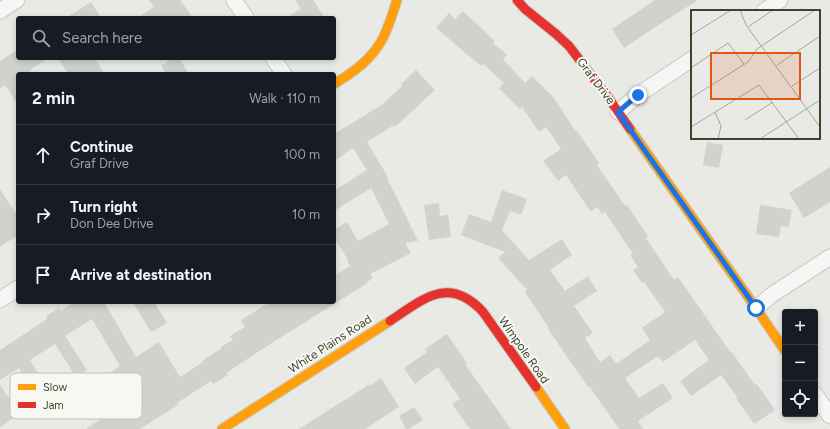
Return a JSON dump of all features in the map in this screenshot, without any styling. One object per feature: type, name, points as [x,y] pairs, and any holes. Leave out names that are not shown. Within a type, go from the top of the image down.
[{"type":"street","points":[[0,11],[16,0]]},
{"type":"street","points":[[234,0],[245,16]]},
{"type":"street","points":[[336,83],[363,64],[373,54],[380,44],[388,27],[396,0]]},
{"type":"street","name":"Graf Drive","points":[[517,0],[569,46],[618,112],[782,347]]},
{"type":"street","points":[[765,10],[780,0]]},
{"type":"street","points":[[274,60],[283,72]]},
{"type":"street","points":[[618,112],[638,95],[691,60]]},
{"type":"street","points":[[756,308],[773,294],[830,257]]},
{"type":"street","points":[[0,300],[16,289]]},
{"type":"street","name":"White Plains Road","points":[[222,429],[423,299],[437,293],[457,294]]},
{"type":"street","name":"Wimpole Road","points":[[457,294],[466,297],[475,303],[483,312],[565,429]]},
{"type":"street","points":[[818,398],[830,416]]},
{"type":"building","points":[[149,0],[180,0],[192,16],[140,16],[154,7]]},
{"type":"building","points":[[295,0],[313,0],[324,16],[289,16],[301,9]]},
{"type":"building","points":[[655,0],[698,0],[624,48],[612,29]]},
{"type":"building","points":[[91,2],[100,16],[69,16]]},
{"type":"building","points":[[463,11],[495,41],[493,43],[507,55],[503,59],[525,83],[532,76],[554,98],[576,132],[577,131],[599,163],[597,165],[648,236],[646,238],[674,280],[678,277],[731,353],[732,352],[755,385],[757,384],[775,410],[754,424],[721,375],[691,396],[680,381],[709,360],[695,340],[663,362],[658,356],[625,378],[639,398],[663,383],[673,398],[638,421],[643,429],[619,429],[548,329],[549,328],[525,292],[527,290],[498,258],[505,252],[461,235],[469,214],[491,222],[502,190],[527,199],[521,215],[510,211],[502,230],[529,260],[562,239],[572,255],[550,270],[565,291],[588,276],[597,291],[574,306],[593,333],[585,338],[600,362],[610,355],[616,364],[650,340],[642,328],[665,312],[644,282],[642,283],[633,270],[638,267],[630,255],[633,254],[605,212],[602,214],[597,207],[591,212],[566,175],[558,181],[543,161],[561,149],[546,127],[539,132],[522,107],[520,109],[499,88],[504,83],[483,64],[481,66],[436,28],[449,13],[455,19]]},
{"type":"building","points":[[16,50],[16,60],[46,60],[31,69],[32,70],[29,72],[16,72],[16,102],[5,85],[0,89],[0,61]]},
{"type":"building","points":[[59,60],[96,60],[103,72],[67,72]]},
{"type":"building","points":[[170,60],[180,60],[188,72],[165,72],[161,66]]},
{"type":"building","points":[[416,70],[435,90],[395,127],[394,125],[367,142],[388,177],[387,178],[418,241],[405,243],[411,253],[370,274],[373,278],[366,284],[336,303],[336,275],[350,266],[336,240],[336,229],[347,222],[358,241],[389,224],[371,188],[336,210],[336,190],[367,170],[353,148],[336,160],[336,133],[383,104],[402,86],[401,84]]},
{"type":"building","points":[[707,142],[723,145],[719,168],[703,165]]},
{"type":"building","points":[[830,167],[830,202],[804,218],[789,193]]},
{"type":"building","points":[[0,189],[16,214],[16,236],[0,247]]},
{"type":"building","points":[[439,203],[440,216],[448,215],[451,237],[429,240],[424,205]]},
{"type":"building","points":[[760,205],[792,210],[789,227],[781,226],[779,237],[756,234]]},
{"type":"building","points":[[71,304],[105,304],[136,357],[159,342],[180,377],[233,340],[230,336],[245,327],[241,320],[267,304],[334,304],[226,373],[228,375],[213,384],[211,381],[177,403],[178,405],[140,429],[86,429],[101,419],[142,419],[142,373],[109,373],[120,366],[92,319],[65,336],[87,370],[82,373],[73,373],[55,344],[30,360],[38,373],[22,373],[19,368],[0,380],[0,350],[47,319],[46,316],[59,308],[61,311]]},
{"type":"building","points":[[134,304],[155,304],[167,323],[151,332]]},
{"type":"building","points":[[447,334],[467,363],[465,364],[511,429],[470,429],[452,404],[460,399],[438,367],[415,384],[404,368],[427,352],[425,349]]},
{"type":"building","points":[[381,378],[399,407],[365,429],[299,429],[369,384],[370,386]]},
{"type":"building","points":[[0,385],[10,400],[10,419],[12,419],[0,427]]},
{"type":"building","points":[[414,407],[423,420],[409,429],[406,429],[399,416]]},
{"type":"traffic: slow","points":[[336,83],[349,75],[368,59],[379,46],[391,19],[397,0]]},
{"type":"traffic: slow","points":[[630,129],[782,347]]},
{"type":"traffic: slow","points":[[222,429],[390,321]]},
{"type":"traffic: slow","points":[[536,387],[565,429]]},
{"type":"traffic: jam","points":[[517,0],[525,9],[569,46],[630,129]]},
{"type":"traffic: jam","points":[[390,321],[414,305],[436,294],[447,293],[459,295],[471,301],[483,312],[536,387]]},
{"type":"route","points":[[638,95],[618,112],[756,308]]}]
